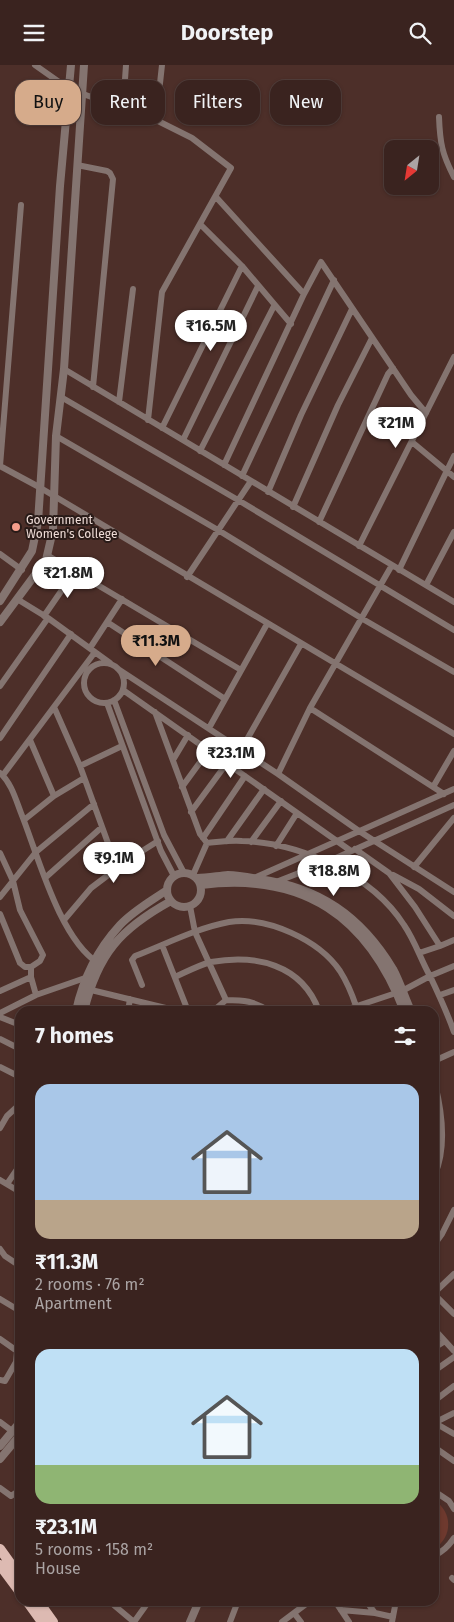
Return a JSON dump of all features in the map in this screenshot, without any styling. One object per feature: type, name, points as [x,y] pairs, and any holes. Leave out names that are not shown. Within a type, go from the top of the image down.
[{"type":"highway","points":[[0,1549],[15,1570]]},
{"type":"highway","points":[[0,1565],[15,1585]]},
{"type":"highway","points":[[31,1606],[42,1622]]},
{"type":"highway","points":[[42,1606],[53,1622]]},
{"type":"street","points":[[35,65],[57,80]]},
{"type":"street","points":[[70,80],[71,65]]},
{"type":"street","points":[[0,622],[48,555],[53,530],[56,436],[64,369],[84,65]]},
{"type":"street","points":[[125,80],[126,65]]},
{"type":"street","points":[[160,80],[162,65]]},
{"type":"street","points":[[82,94],[91,97]]},
{"type":"street","points":[[439,117],[440,145],[454,177]]},
{"type":"street","points":[[0,601],[22,570],[32,551],[38,523],[39,487],[67,125]]},
{"type":"street","points":[[148,419],[162,292],[232,168],[192,139],[165,125]]},
{"type":"street","points":[[77,165],[107,171],[113,179],[93,387]]},
{"type":"street","points":[[216,197],[304,294]]},
{"type":"street","points":[[20,205],[0,466],[39,487],[334,664],[453,731]]},
{"type":"street","points":[[200,225],[242,267],[291,324]]},
{"type":"street","points":[[224,465],[321,261],[372,338],[426,413]]},
{"type":"street","points":[[162,428],[242,267]]},
{"type":"street","points":[[242,476],[334,280]]},
{"type":"street","points":[[54,286],[69,287]]},
{"type":"street","points":[[183,440],[258,286]]},
{"type":"street","points":[[119,402],[133,289]]},
{"type":"street","points":[[200,451],[274,306]]},
{"type":"street","points":[[268,492],[301,415],[352,309]]},
{"type":"street","points":[[293,507],[338,405],[372,338]]},
{"type":"street","points":[[453,360],[454,374]]},
{"type":"street","points":[[359,546],[453,360]]},
{"type":"street","points":[[319,522],[388,374],[393,368]]},
{"type":"street","points":[[64,369],[399,570],[453,599]]},
{"type":"street","points":[[61,397],[238,500],[454,630]]},
{"type":"street","points":[[56,436],[218,529],[361,618],[454,672]]},
{"type":"street","points":[[412,442],[454,477]]},
{"type":"street","points":[[399,570],[454,455]]},
{"type":"street","points":[[187,577],[250,481]]},
{"type":"street","points":[[426,585],[454,532]]},
{"type":"street","points":[[0,553],[22,570]]},
{"type":"street","points":[[48,555],[241,670]]},
{"type":"street","points":[[278,774],[334,664],[392,565]]},
{"type":"street","points":[[0,687],[75,571]]},
{"type":"street","points":[[17,599],[71,634],[118,669],[278,774],[359,831],[454,892]]},
{"type":"street","points":[[98,963],[77,943],[54,902],[12,790],[2,774],[54,707],[93,650],[107,622],[122,599]]},
{"type":"street","points":[[107,622],[225,699]]},
{"type":"street","points":[[208,729],[267,624]]},
{"type":"street","points":[[0,738],[71,634]]},
{"type":"street","points":[[241,750],[301,644]]},
{"type":"street","points":[[111,664],[103,663],[96,665],[89,670],[85,677],[84,685],[92,698],[106,703],[120,696],[124,682],[118,669]]},
{"type":"street","points":[[123,690],[337,841],[419,889],[454,916]]},
{"type":"street","points":[[114,700],[164,835],[184,873],[197,879],[220,883],[244,883],[294,892],[332,909],[362,937],[407,1006]]},
{"type":"street","points":[[106,703],[158,841],[174,876]]},
{"type":"street","points":[[54,707],[80,766],[117,868]]},
{"type":"street","points":[[310,708],[444,794]]},
{"type":"street","points":[[155,711],[200,834],[205,840],[251,842],[276,846],[327,862],[353,876],[382,899],[404,925],[440,995],[454,1032]]},
{"type":"street","points":[[172,760],[188,735]]},
{"type":"street","points":[[30,740],[54,796]]},
{"type":"street","points":[[80,766],[122,746]]},
{"type":"street","points":[[182,787],[209,750]]},
{"type":"street","points":[[433,787],[454,751]]},
{"type":"street","points":[[192,812],[228,763]]},
{"type":"street","points":[[184,873],[174,876],[170,880],[167,891],[171,901],[183,907],[190,906],[198,900],[202,890],[197,879],[205,840],[246,776]]},
{"type":"street","points":[[24,820],[54,796],[84,778]]},
{"type":"street","points":[[227,841],[264,789]]},
{"type":"street","points":[[244,883],[454,789]]},
{"type":"street","points":[[251,842],[281,801]]},
{"type":"street","points":[[0,897],[36,852],[94,804]]},
{"type":"street","points":[[266,886],[327,862],[454,805]]},
{"type":"street","points":[[276,846],[297,813]]},
{"type":"street","points":[[414,867],[454,818]]},
{"type":"street","points":[[45,878],[102,827]]},
{"type":"street","points":[[64,920],[91,888],[158,841]]},
{"type":"street","points":[[0,853],[13,881],[20,911],[43,955],[40,961],[31,967],[25,967],[20,963],[0,914]]},
{"type":"street","points":[[390,873],[440,946]]},
{"type":"street","points":[[197,879],[229,875],[278,881],[317,895],[336,905],[352,918],[378,947],[394,971],[403,1006]]},
{"type":"street","points":[[78,1006],[85,988],[120,924],[167,891]]},
{"type":"street","points":[[0,1013],[36,995],[85,978],[124,932],[146,915],[171,901]]},
{"type":"street","points":[[190,906],[195,932],[226,1000]]},
{"type":"street","points":[[142,985],[132,961],[135,956],[212,926],[232,922],[253,922],[295,934],[312,944],[339,970],[349,987],[356,1006],[399,992],[454,966]]},
{"type":"street","points":[[419,953],[454,940]]},
{"type":"street","points":[[162,945],[186,1006]]},
{"type":"street","points":[[175,977],[209,963],[238,959],[263,961],[286,970],[303,984],[317,1006]]},
{"type":"street","points":[[31,967],[31,977],[36,995]]},
{"type":"street","points":[[0,991],[31,977]]},
{"type":"street","points":[[84,1006],[85,978]]},
{"type":"street","points":[[85,988],[152,1006]]},
{"type":"street","points":[[440,995],[454,990]]},
{"type":"street","points":[[129,1006],[130,999]]},
{"type":"street","points":[[219,1006],[226,1000],[240,1000],[256,1003],[261,1006]]},
{"type":"street","points":[[0,1017],[15,1023]]},
{"type":"street","points":[[0,1039],[15,1046]]},
{"type":"street","points":[[439,1059],[454,1052]]},
{"type":"street","points":[[0,1067],[15,1074]]},
{"type":"street","points":[[439,1104],[441,1125],[439,1152]]},
{"type":"street","points":[[0,1128],[15,1109]]},
{"type":"street","points":[[7,1184],[15,1172]]},
{"type":"street","points":[[0,1180],[15,1189]]},
{"type":"street","points":[[439,1238],[454,1210]]},
{"type":"street","points":[[0,1249],[5,1256],[15,1263]]},
{"type":"street","points":[[439,1289],[454,1274]]},
{"type":"street","points":[[0,1299],[15,1308]]},
{"type":"street","points":[[439,1299],[454,1314]]},
{"type":"street","points":[[439,1334],[454,1351]]},
{"type":"street","points":[[0,1339],[15,1347]]},
{"type":"street","points":[[439,1345],[445,1341]]},
{"type":"street","points":[[439,1368],[454,1357]]},
{"type":"street","points":[[0,1380],[5,1381],[15,1368]]},
{"type":"street","points":[[439,1397],[454,1385]]},
{"type":"street","points":[[439,1420],[454,1413]]},
{"type":"street","points":[[0,1422],[15,1432]]},
{"type":"street","points":[[439,1426],[454,1434]]},
{"type":"street","points":[[0,1446],[15,1434]]},
{"type":"street","points":[[0,1459],[15,1435]]},
{"type":"street","points":[[439,1450],[454,1461]]},
{"type":"street","points":[[0,1488],[11,1496],[15,1493]]},
{"type":"street","points":[[439,1494],[449,1501],[454,1509]]},
{"type":"street","points":[[439,1554],[454,1538]]},
{"type":"street","points":[[115,1606],[134,1622],[145,1606]]},
{"type":"street","points":[[190,1622],[197,1606]]},
{"type":"street","points":[[230,1622],[236,1606]]},
{"type":"street","points":[[282,1622],[303,1606]]},
{"type":"street","points":[[338,1606],[349,1622]]},
{"type":"street","points":[[370,1606],[375,1613]]},
{"type":"street","points":[[341,1610],[375,1613],[392,1619],[395,1606]]},
{"type":"street","points":[[294,1613],[301,1622]]},
{"type":"shaded area","points":[[439,1504],[445,1511],[448,1525],[445,1538],[440,1544]]},
{"type":"place","name":"Government Women's College","points":[[16,527]]}]
